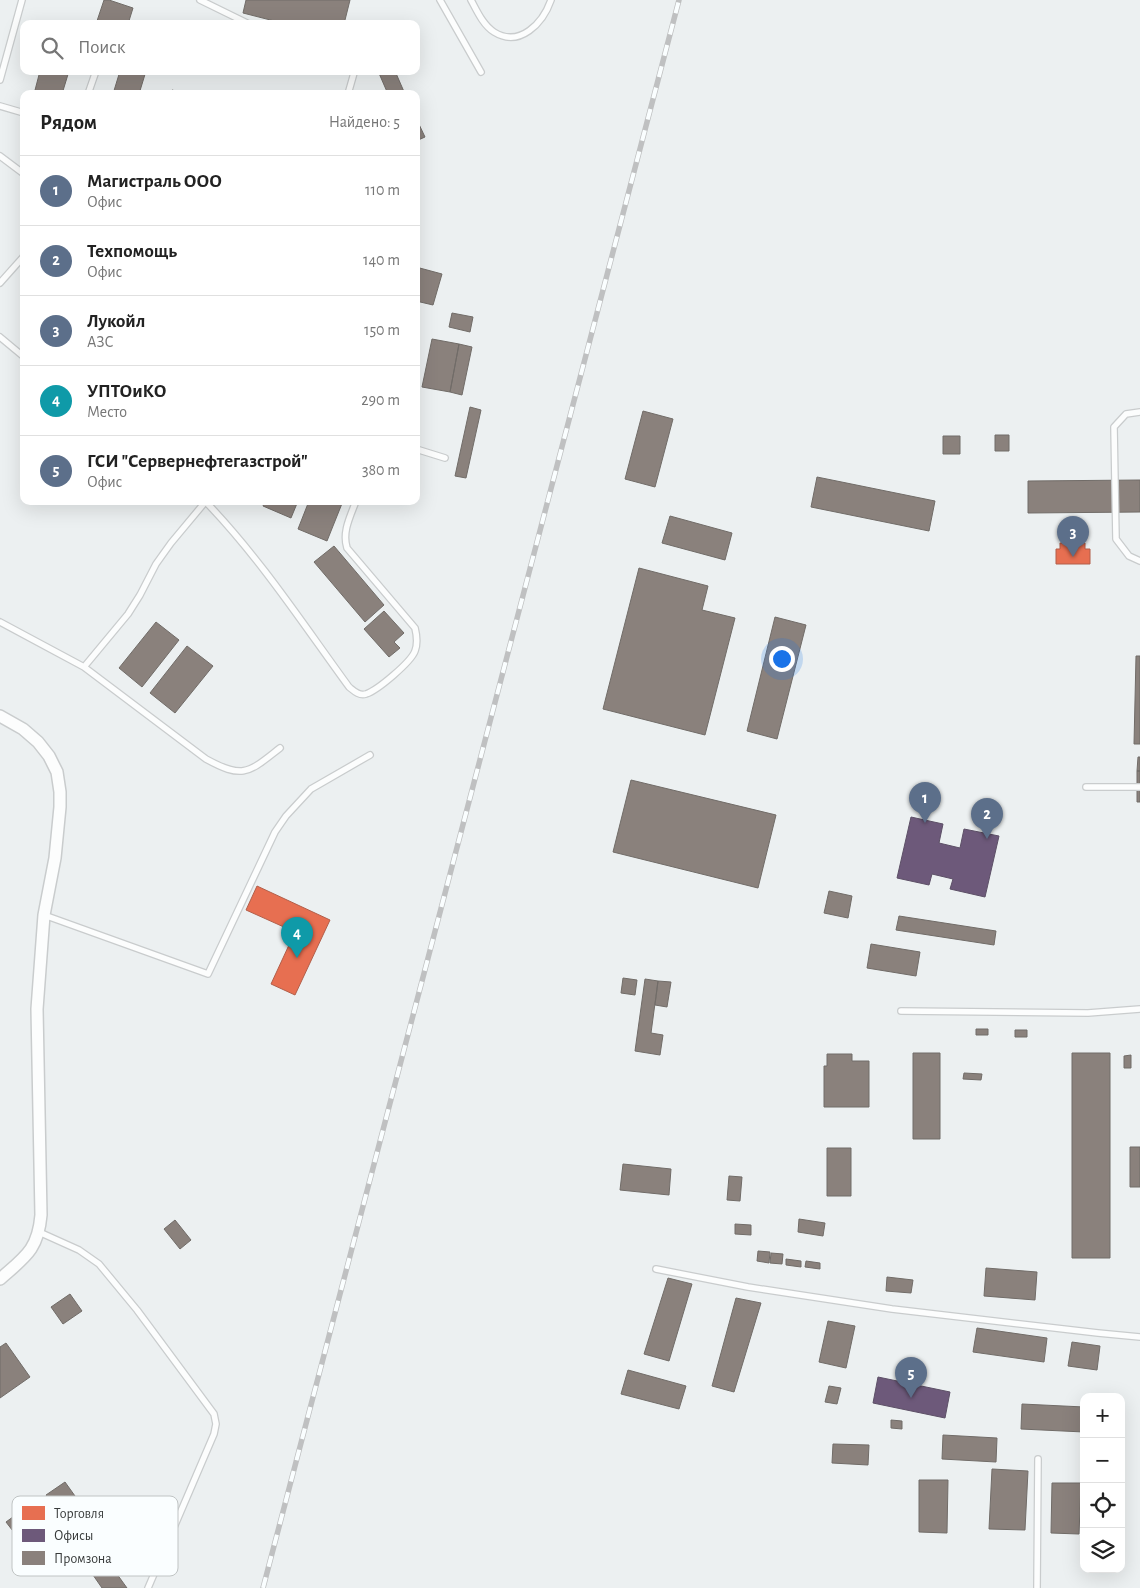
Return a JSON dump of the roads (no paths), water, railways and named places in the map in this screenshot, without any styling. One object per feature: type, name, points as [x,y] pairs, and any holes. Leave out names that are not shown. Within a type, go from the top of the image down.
[{"type":"street","points":[[0,716],[23,729],[38,742],[49,756],[57,772],[60,807],[55,858],[44,915],[37,1009],[40,1232],[34,1246],[22,1260],[0,1279]]},
{"type":"lane","points":[[0,80],[22,0]]},
{"type":"lane","points":[[200,0],[241,20]]},
{"type":"lane","points":[[440,0],[481,72]]},
{"type":"lane","points":[[471,0],[484,22],[493,32],[511,38],[523,35],[540,23],[551,0]]},
{"type":"lane","points":[[89,90],[95,75]]},
{"type":"lane","points":[[349,90],[353,75]]},
{"type":"lane","points":[[0,106],[20,112]]},
{"type":"lane","points":[[0,156],[20,171]]},
{"type":"lane","points":[[0,284],[20,261]]},
{"type":"lane","points":[[0,337],[20,353]]},
{"type":"lane","points":[[1140,412],[1126,414],[1114,427],[1116,540],[1129,556],[1140,561]]},
{"type":"lane","points":[[420,449],[445,458]]},
{"type":"lane","points":[[84,667],[128,614],[156,564],[202,505]]},
{"type":"lane","points":[[209,505],[268,574],[349,687],[356,693],[365,694],[378,687],[407,663],[415,651],[418,638],[415,628],[347,548],[344,539],[355,505]]},
{"type":"lane","points":[[0,622],[84,667],[206,758],[224,768],[239,772],[254,768],[280,748]]},
{"type":"lane","points":[[44,915],[208,974],[275,832],[286,816],[311,789],[370,755]]},
{"type":"lane","points":[[1086,787],[1140,787]]},
{"type":"lane","points":[[901,1011],[1088,1013],[1140,1009]]},
{"type":"lane","points":[[40,1232],[80,1250],[99,1264],[137,1310],[214,1414],[216,1424],[214,1434],[178,1518]]},
{"type":"lane","points":[[656,1269],[748,1287],[892,1309],[1140,1337]]},
{"type":"lane","points":[[1037,1588],[1038,1458]]},
{"type":"lane","points":[[148,1588],[153,1576]]},
{"type":"railway","points":[[263,1588],[679,0]]},
{"type":"place","name":"Лукойл","points":[[1073,557]]},
{"type":"place","name":"Магистраль ООО","points":[[925,823]]},
{"type":"place","name":"Техпомощь","points":[[987,839]]},
{"type":"place","name":"УПТОиКО","points":[[297,958]]},
{"type":"place","name":"ГСИ \"Сервернефтегазстрой\"","points":[[911,1398]]}]
